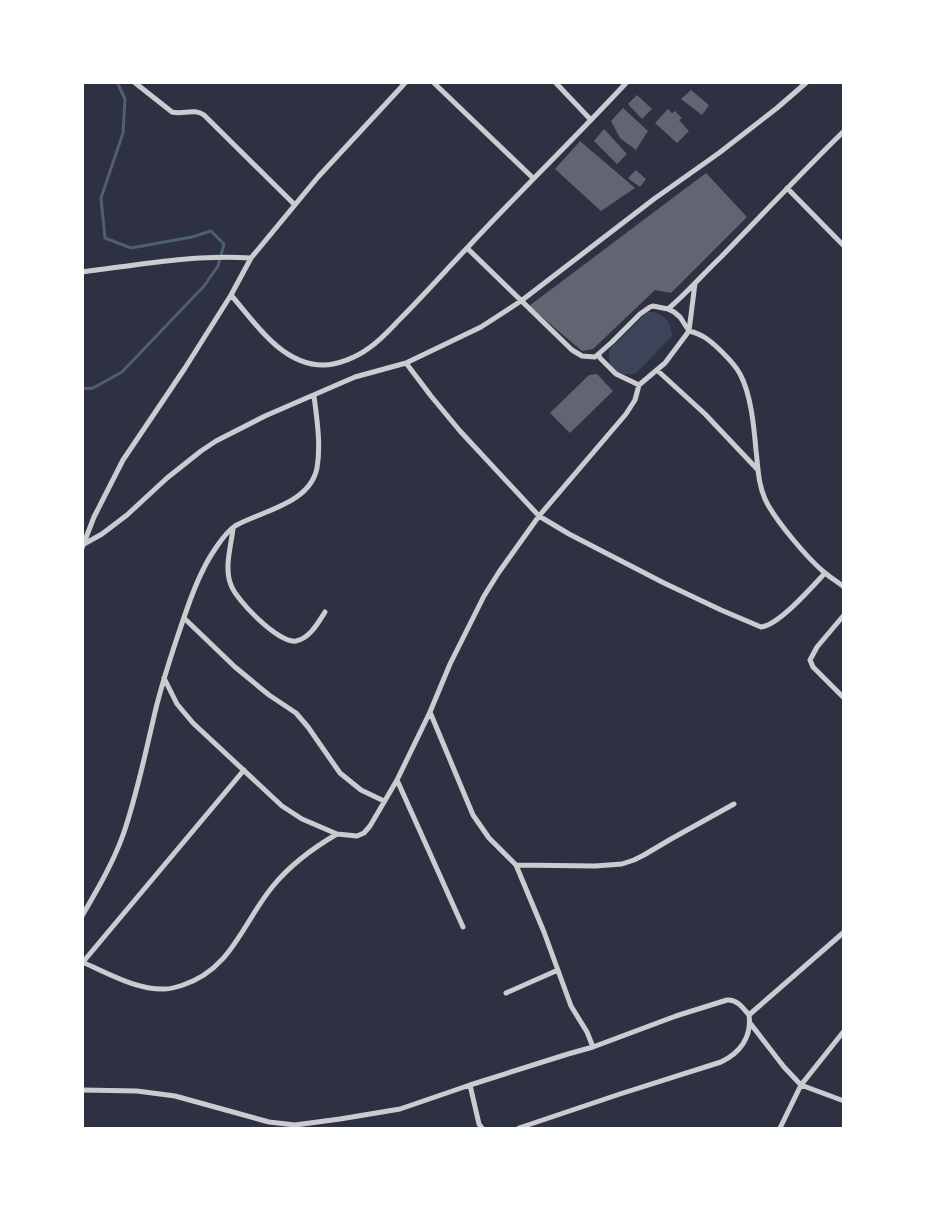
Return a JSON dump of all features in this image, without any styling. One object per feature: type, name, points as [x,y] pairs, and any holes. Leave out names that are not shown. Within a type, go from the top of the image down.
[{"type":"street","points":[[134,82],[172,112],[194,111],[204,115],[294,204]]},
{"type":"street","points":[[83,546],[94,517],[123,460],[231,296],[251,258],[294,204],[406,82]]},
{"type":"street","points":[[433,82],[533,178]]},
{"type":"street","points":[[555,82],[591,120]]},
{"type":"street","points":[[231,296],[286,353],[304,363],[322,365],[338,363],[368,349],[627,82]]},
{"type":"street","points":[[83,546],[127,515],[167,478],[208,446],[265,416],[355,377],[406,363],[481,327],[521,301],[654,199],[736,140],[807,82]]},
{"type":"street","points":[[668,309],[843,131]]},
{"type":"street","points":[[787,188],[843,246]]},
{"type":"street","points":[[467,248],[572,350],[582,356],[596,357],[645,310],[654,306],[668,309],[680,317],[689,331],[699,333],[711,341],[739,372],[745,384],[755,440],[759,484],[766,501],[800,547],[825,573],[843,585]]},
{"type":"street","points":[[82,272],[232,256],[251,258]]},
{"type":"street","points":[[164,678],[177,704],[193,723],[282,806],[302,819],[337,834],[357,836],[364,833],[397,780],[450,664],[484,596],[499,572],[539,516],[626,414],[635,400],[639,385],[672,355],[689,331],[695,283]]},
{"type":"street","points":[[598,355],[616,374],[639,385]]},
{"type":"street","points":[[406,363],[460,431],[539,516],[664,583],[761,627],[767,626],[788,610],[825,573]]},
{"type":"street","points":[[657,371],[705,414],[758,470]]},
{"type":"street","points":[[82,916],[102,881],[123,835],[164,678],[202,570],[213,551],[233,527],[285,504],[303,492],[314,478],[318,454],[314,396]]},
{"type":"street","points":[[233,527],[228,575],[230,584],[240,600],[256,616],[291,641],[306,635],[326,612]]},
{"type":"street","points":[[843,615],[817,647],[810,660],[811,664],[843,698]]},
{"type":"street","points":[[184,618],[235,667],[296,714],[308,727],[340,773],[361,790],[384,801]]},
{"type":"street","points":[[430,712],[473,815],[489,838],[516,865],[571,1006],[592,1047]]},
{"type":"street","points":[[244,770],[83,962],[130,982],[157,988],[178,987],[203,977],[224,958],[262,901],[287,870],[318,845],[337,834]]},
{"type":"street","points":[[397,780],[463,927]]},
{"type":"street","points":[[516,865],[621,864],[644,855],[734,804]]},
{"type":"street","points":[[749,1016],[843,932]]},
{"type":"street","points":[[506,993],[558,970]]},
{"type":"street","points":[[82,1090],[136,1091],[175,1096],[269,1122],[295,1125],[400,1109],[592,1047],[675,1016],[727,1000],[736,1001],[749,1016],[747,1037],[729,1058],[722,1062],[519,1128]]},
{"type":"street","points":[[750,1023],[801,1085],[843,1101]]},
{"type":"street","points":[[780,1128],[801,1085],[843,1031]]},
{"type":"street","points":[[470,1085],[479,1124],[482,1128]]},
{"type":"shaded area","points":[[647,312],[662,315],[670,326],[672,336],[635,374],[622,374],[614,371],[610,363],[609,350]]},
{"type":"building","points":[[691,90],[709,105],[702,115],[681,99]]},
{"type":"building","points":[[637,95],[652,109],[642,119],[628,104]]},
{"type":"building","points":[[623,108],[648,131],[636,150],[620,138],[611,121]]},
{"type":"building","points":[[668,109],[672,113],[675,111],[682,118],[679,120],[689,131],[677,143],[655,123]]},
{"type":"building","points":[[604,129],[627,154],[617,164],[594,141]]},
{"type":"building","points":[[580,141],[635,188],[601,211],[555,169]]},
{"type":"building","points":[[636,170],[646,179],[640,187],[628,178]]},
{"type":"building","points":[[706,173],[747,217],[671,293],[655,290],[593,349],[582,351],[529,306]]},
{"type":"building","points":[[597,374],[613,391],[570,433],[550,413],[589,375]]},
{"type":"waterway","points":[[82,389],[93,388],[122,372],[204,286],[218,266],[224,244],[211,231],[192,237],[131,248],[105,238],[101,198],[123,133],[125,99],[117,82]]}]
